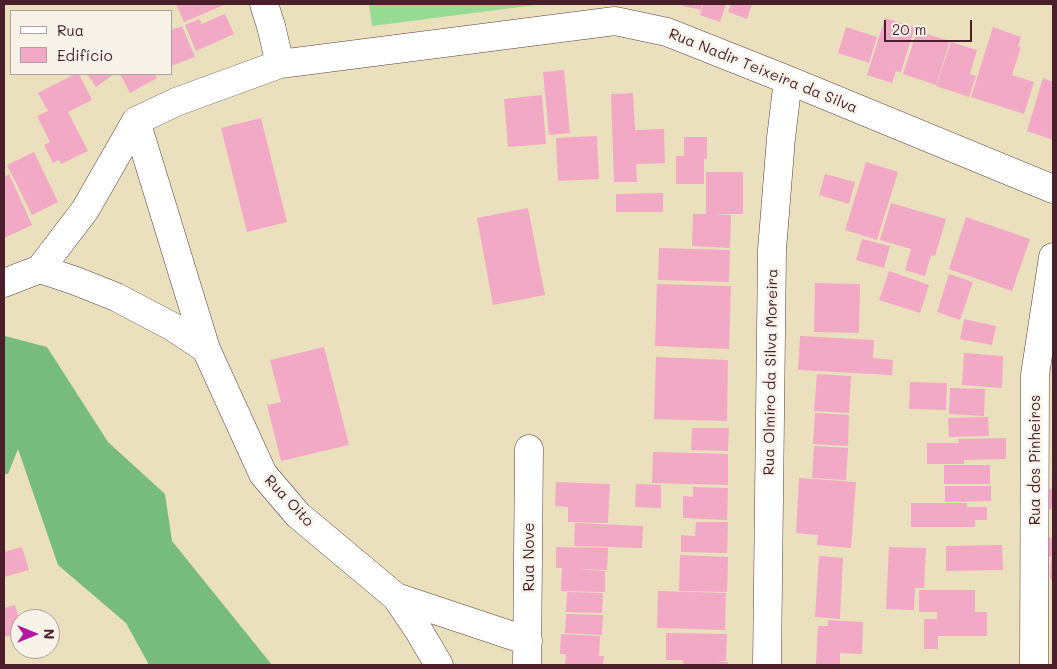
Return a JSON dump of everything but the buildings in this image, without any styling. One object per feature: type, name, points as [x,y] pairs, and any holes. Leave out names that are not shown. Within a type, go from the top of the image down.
[{"type":"street","points":[[264,4],[280,64]]},
{"type":"street","name":"Rua Nadir Teixeira da Silva","points":[[136,121],[176,102],[280,64],[615,12],[788,80],[1053,189]]},
{"type":"street","name":"Rua Olmiro da Silva Moreira","points":[[767,665],[772,250],[788,80]]},
{"type":"street","points":[[4,283],[40,269],[85,210],[136,121]]},
{"type":"street","name":"Rua Oito","points":[[136,121],[206,349],[263,474],[298,514],[396,597],[439,665]]},
{"type":"street","name":"Rua dos Pinheiros","points":[[1034,665],[1035,375],[1053,257]]},
{"type":"street","points":[[40,269],[116,297],[173,327],[206,349]]},
{"type":"street","name":"Rua Nove","points":[[528,653],[529,449]]},
{"type":"street","name":"Rua Oito","points":[[396,597],[528,653]]},
{"type":"green space","points":[[369,4],[543,4],[372,26]]},
{"type":"green space","points":[[5,336],[47,347],[108,442],[165,494],[172,541],[272,665],[149,665],[126,623],[58,565],[18,449],[8,474],[4,474]]}]
